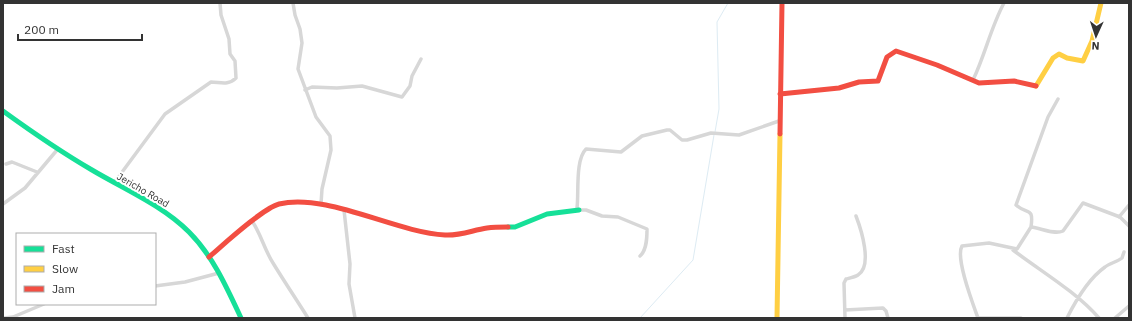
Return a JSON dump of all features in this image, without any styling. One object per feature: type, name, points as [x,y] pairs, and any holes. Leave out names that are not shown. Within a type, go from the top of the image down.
[{"type":"street","points":[[114,183],[165,114],[211,82],[224,83],[232,81],[236,78],[235,62],[230,54],[229,39],[221,15],[220,3]]},
{"type":"street","points":[[293,3],[302,43],[298,69],[316,118],[330,136],[332,150],[322,189],[321,204]]},
{"type":"street","points":[[777,318],[782,3]]},
{"type":"street","points":[[973,80],[987,49],[997,16],[1004,3]]},
{"type":"street","points":[[780,94],[839,88],[859,82],[878,80],[888,57],[896,51],[937,65],[979,83],[1014,81],[1036,86],[1053,58],[1059,54],[1067,58],[1084,61],[1093,40],[1102,3]]},
{"type":"street","points":[[305,90],[312,87],[362,86],[402,97],[410,86],[412,76],[421,59]]},
{"type":"street","points":[[1012,249],[1017,249],[1031,226],[1031,212],[1016,205],[1048,117],[1058,98]]},
{"type":"street","name":"Jericho Road","points":[[3,111],[57,150],[159,208],[189,232],[209,257],[219,273],[241,318]]},
{"type":"street","points":[[579,210],[577,208],[577,187],[581,159],[586,149],[622,152],[642,136],[661,131],[670,130],[682,140],[687,140],[711,133],[738,135],[779,121]]},
{"type":"street","points":[[3,204],[25,188],[57,150]]},
{"type":"street","points":[[6,164],[12,162],[37,172]]},
{"type":"street","points":[[209,257],[252,221],[278,204],[310,202],[438,235],[452,235],[478,229],[515,227],[547,214],[579,210],[602,216],[618,217],[647,228],[644,254],[640,256]]},
{"type":"street","points":[[1031,226],[1054,232],[1063,231],[1083,203],[1119,217],[1129,226]]},
{"type":"street","points":[[1119,217],[1129,205]]},
{"type":"street","points":[[344,210],[350,264],[349,284],[355,318]]},
{"type":"street","points":[[845,318],[844,283],[846,279],[858,275],[862,270],[866,256],[860,227],[856,216]]},
{"type":"street","points":[[252,221],[259,230],[265,248],[272,262],[308,318]]},
{"type":"street","points":[[1021,318],[978,318],[970,294],[960,250],[962,246],[989,243],[1012,249],[1047,276],[1070,290],[1099,318]]},
{"type":"street","points":[[1067,318],[1077,298],[1106,266],[1122,258],[1124,252]]},
{"type":"street","points":[[156,286],[185,282],[219,273]]},
{"type":"street","points":[[4,318],[12,317],[42,305]]},
{"type":"street","points":[[1115,318],[1129,306]]},
{"type":"street","points":[[845,310],[883,308],[886,311],[888,318]]},
{"type":"waterway","points":[[715,132],[719,109],[717,22],[728,3]]},
{"type":"waterway","points":[[640,318],[693,260],[714,135]]},
{"type":"traffic: fast","points":[[3,111],[69,156],[142,198],[178,222],[198,241],[205,251],[225,284],[241,318]]},
{"type":"traffic: fast","points":[[508,227],[515,227],[547,214],[579,210]]},
{"type":"traffic: slow","points":[[1036,86],[1053,58],[1059,54],[1067,58],[1083,61],[1092,41],[1101,3]]},
{"type":"traffic: slow","points":[[777,318],[780,134]]},
{"type":"traffic: jam","points":[[780,134],[782,3]]},
{"type":"traffic: jam","points":[[780,94],[839,88],[859,82],[878,81],[887,57],[896,51],[937,65],[979,83],[1014,81],[1036,86]]},
{"type":"traffic: jam","points":[[209,257],[263,212],[279,204],[298,202],[340,208],[404,227],[445,235],[461,234],[487,228],[508,227]]}]
